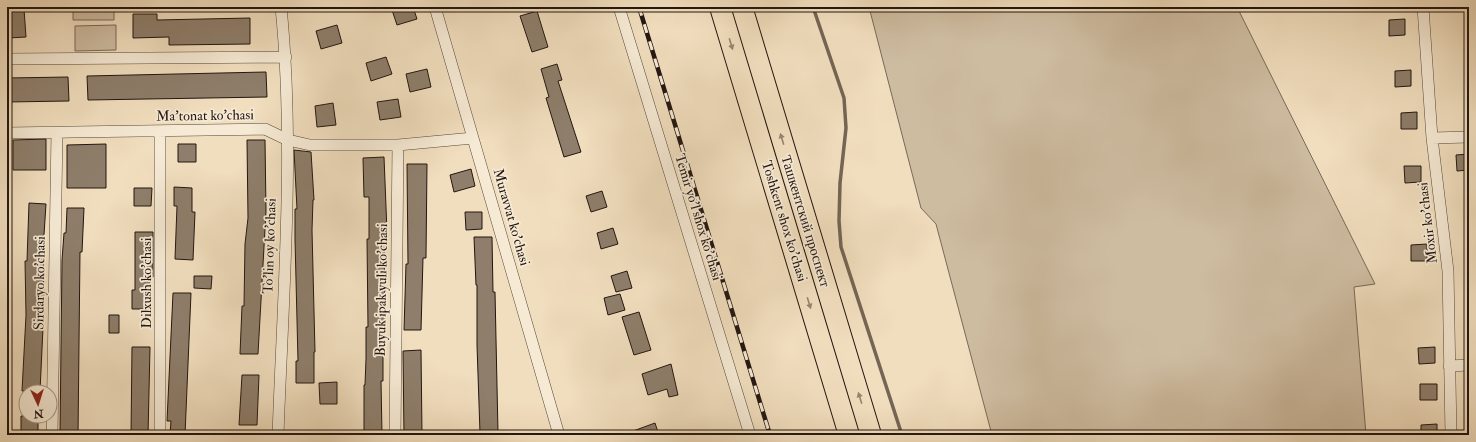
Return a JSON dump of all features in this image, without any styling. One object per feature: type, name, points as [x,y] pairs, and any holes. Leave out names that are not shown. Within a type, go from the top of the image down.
[{"type":"highway","name":"Toshkent shox ko'chasi","points":[[720,7],[849,435]]},
{"type":"highway","name":"Ташкентский проспект","points":[[742,7],[871,435]]},
{"type":"street","name":"To'lin oy ko'chasi","points":[[278,435],[288,140],[286,57],[281,7]]},
{"type":"street","name":"Muravvat ko'chasi","points":[[435,7],[559,435]]},
{"type":"street","name":"Temir yo'l shox ko'chasi","points":[[619,7],[750,435]]},
{"type":"street","name":"Moxir ko'chasi","points":[[1423,7],[1432,138],[1448,271],[1451,435]]},
{"type":"street","points":[[7,59],[286,57]]},
{"type":"street","name":"Ma'tonat ko'chasi","points":[[7,133],[265,129],[288,140],[310,145],[398,145],[473,138]]},
{"type":"street","name":"Dilxush ko'chasi","points":[[160,131],[160,435]]},
{"type":"street","name":"Sirdaryo ko'chasi","points":[[52,435],[57,132]]},
{"type":"street","points":[[1432,138],[1469,137]]},
{"type":"street","name":"Buyuk ipak yuli ko'chasi","points":[[395,435],[398,145]]},
{"type":"street","points":[[1449,366],[1469,365]]},
{"type":"shaded area","points":[[73,7],[114,7],[114,20],[73,20]]},
{"type":"shaded area","points":[[869,7],[1237,7],[1375,284],[1354,287],[1366,435],[992,435],[936,224],[921,208]]},
{"type":"shaded area","points":[[116,25],[116,50],[75,51],[75,26]]},
{"type":"building","points":[[391,7],[413,7],[417,19],[397,25]]},
{"type":"building","points":[[24,9],[26,37],[8,38],[7,10]]},
{"type":"building","points":[[537,11],[548,47],[532,52],[520,16]]},
{"type":"building","points":[[133,14],[157,14],[157,20],[250,18],[250,44],[169,45],[169,37],[133,38]]},
{"type":"building","points":[[1405,19],[1405,35],[1389,36],[1389,20]]},
{"type":"building","points":[[337,25],[342,43],[321,49],[316,31]]},
{"type":"building","points":[[386,57],[392,74],[371,81],[366,63]]},
{"type":"building","points":[[557,64],[562,80],[558,81],[581,152],[564,157],[546,98],[549,97],[541,69]]},
{"type":"building","points":[[427,69],[431,87],[410,92],[406,74]]},
{"type":"building","points":[[1411,70],[1411,86],[1395,87],[1395,71]]},
{"type":"building","points":[[266,72],[267,97],[88,100],[87,76]]},
{"type":"building","points":[[68,77],[69,101],[7,102],[7,78]]},
{"type":"building","points":[[398,99],[401,117],[380,120],[377,102]]},
{"type":"building","points":[[333,103],[336,125],[317,127],[315,106]]},
{"type":"building","points":[[1417,112],[1417,129],[1401,129],[1401,113]]},
{"type":"building","points":[[46,139],[46,170],[13,170],[13,140]]},
{"type":"building","points":[[247,140],[265,140],[266,211],[258,354],[240,354],[242,306],[244,306],[245,244],[248,218]]},
{"type":"building","points":[[106,144],[106,188],[67,188],[67,145]]},
{"type":"building","points":[[178,144],[196,144],[196,162],[178,162]]},
{"type":"building","points":[[294,150],[311,152],[314,200],[312,230],[315,352],[314,383],[296,383],[296,361],[298,361],[295,209],[297,209]]},
{"type":"building","points":[[1469,154],[1469,170],[1457,171],[1456,155]]},
{"type":"building","points":[[384,157],[387,232],[384,232],[385,320],[383,320],[383,381],[381,381],[382,435],[364,435],[366,327],[368,327],[367,239],[369,239],[369,197],[364,197],[363,158]]},
{"type":"building","points":[[407,164],[427,164],[426,258],[423,258],[421,330],[404,330],[406,264],[408,264]]},
{"type":"building","points":[[1404,166],[1421,166],[1421,182],[1405,183]]},
{"type":"building","points":[[471,169],[475,186],[454,192],[450,175]]},
{"type":"building","points":[[174,187],[192,188],[192,212],[195,212],[193,260],[175,259],[177,206],[174,206]]},
{"type":"building","points":[[134,188],[152,188],[151,206],[134,206]]},
{"type":"building","points":[[602,191],[607,207],[591,212],[586,196]]},
{"type":"building","points":[[29,203],[46,204],[43,250],[44,307],[40,384],[22,384],[26,315],[25,261],[27,261]]},
{"type":"building","points":[[67,208],[84,208],[82,252],[80,252],[78,435],[60,435],[62,260],[64,233],[66,233]]},
{"type":"building","points":[[465,212],[482,212],[482,229],[466,230]]},
{"type":"building","points":[[613,228],[618,244],[601,249],[597,233]]},
{"type":"building","points":[[135,232],[153,232],[153,277],[150,277],[150,309],[132,309],[132,290],[135,290]]},
{"type":"building","points":[[474,237],[492,237],[493,292],[495,292],[498,433],[480,433],[477,345],[477,285]]},
{"type":"building","points":[[1427,244],[1427,261],[1411,261],[1411,245]]},
{"type":"building","points":[[627,271],[632,288],[616,292],[611,276]]},
{"type":"building","points":[[194,276],[212,276],[211,289],[194,288]]},
{"type":"building","points":[[173,293],[191,293],[185,435],[170,435],[171,421],[167,421]]},
{"type":"building","points":[[620,294],[625,310],[608,315],[604,298]]},
{"type":"building","points":[[639,312],[651,350],[634,355],[622,317]]},
{"type":"building","points":[[109,315],[119,315],[119,333],[109,333]]},
{"type":"building","points":[[132,347],[150,347],[148,435],[131,435]]},
{"type":"building","points":[[1435,347],[1435,363],[1419,364],[1418,348]]},
{"type":"building","points":[[421,350],[422,435],[404,435],[403,351]]},
{"type":"building","points":[[671,364],[678,395],[669,397],[667,389],[648,395],[642,374]]},
{"type":"building","points":[[242,375],[259,375],[257,425],[239,425]]},
{"type":"building","points":[[337,382],[337,404],[320,404],[319,383]]},
{"type":"building","points":[[1420,384],[1437,384],[1437,400],[1420,400]]},
{"type":"building","points":[[655,423],[659,435],[625,435],[625,434]]},
{"type":"building","points":[[21,424],[38,424],[38,435],[21,435]]},
{"type":"building","points":[[1437,424],[1437,435],[1421,435],[1421,425]]},
{"type":"waterway","points":[[813,7],[844,98],[846,128],[840,183],[839,221],[841,247],[902,435]]},
{"type":"railway","points":[[639,7],[770,435]]}]
